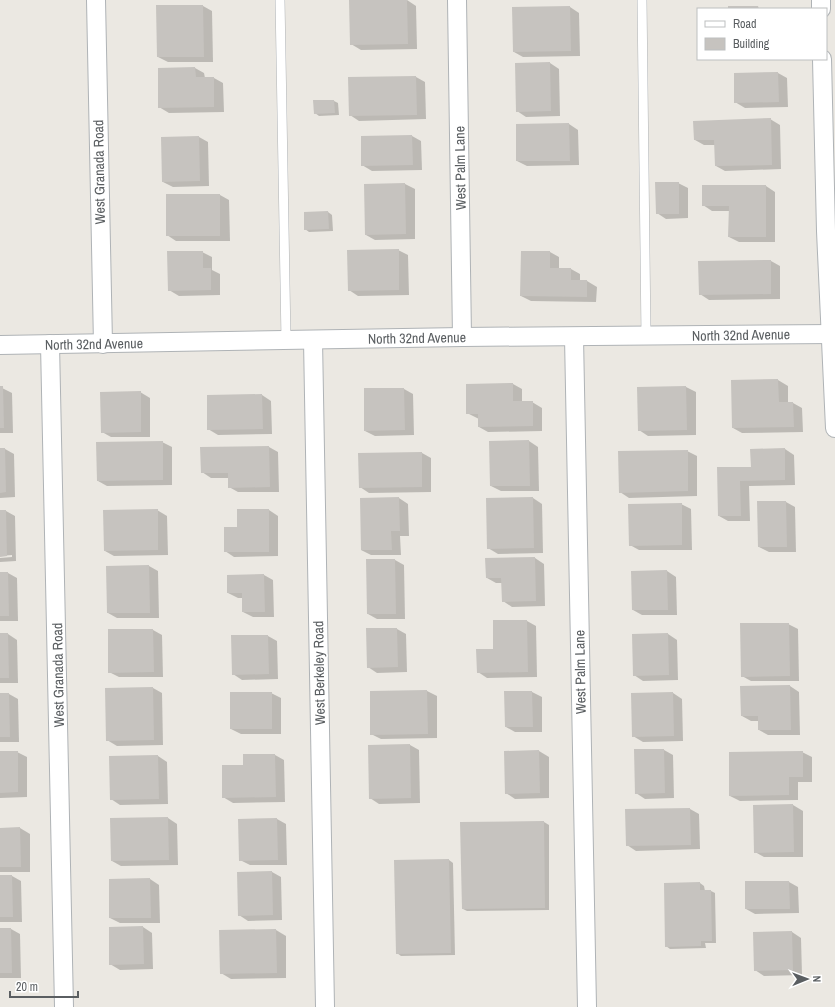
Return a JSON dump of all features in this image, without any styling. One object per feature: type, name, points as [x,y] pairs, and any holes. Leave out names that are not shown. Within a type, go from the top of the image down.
[{"type":"street","name":"West Granada Road","points":[[96,0],[103,344]]},
{"type":"street","name":"West Palm Lane","points":[[457,0],[462,337]]},
{"type":"street","points":[[822,60],[833,334],[835,428]]},
{"type":"street","name":"North 32nd Avenue","points":[[0,345],[462,337],[833,334]]},
{"type":"street","name":"West Palm Lane","points":[[574,337],[587,1007]]},
{"type":"street","name":"West Berkeley Road","points":[[313,340],[325,1007]]},
{"type":"street","name":"West Granada Road","points":[[50,344],[64,1007]]},
{"type":"lane","points":[[280,0],[286,340]]},
{"type":"lane","points":[[642,0],[646,336]]},
{"type":"building","points":[[349,0],[407,0],[408,44],[350,45]]},
{"type":"building","points":[[156,5],[203,5],[204,57],[157,57]]},
{"type":"building","points":[[570,6],[571,51],[513,52],[512,7]]},
{"type":"building","points":[[728,6],[758,6],[759,8],[728,8]]},
{"type":"building","points":[[550,62],[551,111],[516,112],[515,63]]},
{"type":"building","points":[[195,67],[196,77],[214,77],[214,107],[158,108],[158,68]]},
{"type":"building","points":[[778,72],[779,102],[734,103],[734,73]]},
{"type":"building","points":[[416,76],[417,115],[349,116],[348,77]]},
{"type":"building","points":[[313,100],[334,100],[335,113],[314,114]]},
{"type":"building","points":[[771,118],[772,165],[715,166],[714,140],[694,140],[693,121]]},
{"type":"building","points":[[569,123],[570,161],[516,161],[516,124]]},
{"type":"building","points":[[412,135],[413,165],[361,166],[361,136]]},
{"type":"building","points":[[199,136],[200,181],[162,182],[161,137]]},
{"type":"building","points":[[655,182],[679,182],[679,214],[656,214]]},
{"type":"building","points":[[405,183],[406,234],[365,235],[364,184]]},
{"type":"building","points":[[702,185],[766,185],[766,237],[728,237],[729,206],[702,206]]},
{"type":"building","points":[[166,194],[220,194],[220,236],[166,236]]},
{"type":"building","points":[[328,211],[329,229],[304,230],[304,212]]},
{"type":"building","points":[[399,249],[399,290],[348,291],[347,250]]},
{"type":"building","points":[[167,251],[203,251],[203,268],[211,268],[211,290],[168,291]]},
{"type":"building","points":[[521,251],[550,251],[550,268],[571,268],[571,280],[587,280],[587,297],[520,296]]},
{"type":"building","points":[[771,260],[771,294],[699,295],[698,261]]},
{"type":"building","points":[[778,379],[779,402],[793,402],[794,427],[732,428],[731,380]]},
{"type":"building","points":[[513,383],[513,401],[533,401],[533,426],[478,427],[478,414],[466,414],[466,384]]},
{"type":"building","points":[[0,386],[3,386],[4,428],[0,428]]},
{"type":"building","points":[[686,386],[687,430],[638,431],[637,387]]},
{"type":"building","points":[[364,388],[404,388],[405,430],[364,431]]},
{"type":"building","points":[[141,391],[141,432],[101,433],[100,392]]},
{"type":"building","points":[[262,394],[263,429],[207,430],[207,395]]},
{"type":"building","points":[[529,440],[530,486],[490,486],[489,441]]},
{"type":"building","points":[[163,441],[163,480],[97,481],[96,442]]},
{"type":"building","points":[[269,446],[270,487],[228,488],[228,473],[201,473],[200,447]]},
{"type":"building","points":[[0,448],[5,448],[6,492],[0,493]]},
{"type":"building","points":[[785,448],[785,480],[740,481],[741,516],[718,516],[717,467],[751,467],[750,449]]},
{"type":"building","points":[[688,450],[688,491],[619,493],[618,451]]},
{"type":"building","points":[[422,452],[422,487],[359,488],[358,453]]},
{"type":"building","points":[[399,497],[400,531],[391,531],[392,550],[361,550],[360,498]]},
{"type":"building","points":[[533,497],[534,548],[487,549],[486,498]]},
{"type":"building","points":[[757,501],[786,501],[787,547],[758,547]]},
{"type":"building","points":[[682,503],[682,545],[629,546],[628,504]]},
{"type":"building","points":[[158,509],[158,550],[104,551],[103,510]]},
{"type":"building","points":[[237,509],[269,509],[269,552],[224,552],[224,527],[237,527]]},
{"type":"building","points":[[0,510],[6,510],[7,556],[0,557]]},
{"type":"building","points":[[535,557],[536,601],[502,602],[501,578],[486,578],[485,558]]},
{"type":"building","points":[[366,559],[395,559],[396,614],[367,614]]},
{"type":"building","points":[[149,565],[150,613],[107,613],[106,566]]},
{"type":"building","points":[[667,570],[668,610],[632,610],[631,571]]},
{"type":"building","points":[[0,572],[8,572],[9,616],[0,616]]},
{"type":"building","points":[[264,574],[265,612],[242,612],[242,593],[227,593],[227,575]]},
{"type":"building","points":[[493,620],[527,620],[528,672],[477,673],[476,649],[493,649]]},
{"type":"building","points":[[740,623],[789,623],[790,676],[741,677]]},
{"type":"building","points":[[366,628],[397,628],[398,667],[367,668]]},
{"type":"building","points":[[108,629],[153,629],[154,672],[108,673]]},
{"type":"building","points":[[0,633],[8,633],[9,678],[0,678]]},
{"type":"building","points":[[668,633],[669,675],[633,676],[632,634]]},
{"type":"building","points":[[231,635],[268,635],[269,674],[232,675]]},
{"type":"building","points":[[790,685],[791,730],[758,730],[758,716],[741,716],[740,686]]},
{"type":"building","points":[[153,687],[154,740],[106,741],[105,688]]},
{"type":"building","points":[[427,690],[428,734],[370,735],[370,691]]},
{"type":"building","points":[[504,691],[532,691],[533,727],[505,727]]},
{"type":"building","points":[[230,692],[272,692],[272,729],[230,729]]},
{"type":"building","points":[[673,692],[674,736],[632,737],[631,693]]},
{"type":"building","points":[[0,693],[9,693],[10,737],[0,737]]},
{"type":"building","points":[[410,744],[411,798],[369,799],[368,745]]},
{"type":"building","points":[[634,749],[664,749],[665,793],[635,794]]},
{"type":"building","points":[[539,750],[540,793],[505,794],[504,751]]},
{"type":"building","points":[[0,751],[18,751],[18,792],[0,793]]},
{"type":"building","points":[[803,751],[803,777],[789,777],[789,795],[729,796],[729,752]]},
{"type":"building","points":[[243,754],[275,754],[276,797],[222,798],[222,765],[243,765]]},
{"type":"building","points":[[158,755],[159,799],[110,800],[109,756]]},
{"type":"building","points":[[793,804],[794,852],[754,853],[753,805]]},
{"type":"building","points":[[690,808],[691,845],[626,846],[625,809]]},
{"type":"building","points":[[168,817],[169,860],[111,861],[110,818]]},
{"type":"building","points":[[277,818],[278,860],[239,861],[238,819]]},
{"type":"building","points":[[544,821],[545,908],[462,909],[460,822]]},
{"type":"building","points":[[20,827],[21,867],[0,867],[0,828]]},
{"type":"building","points":[[449,859],[451,953],[396,954],[394,860]]},
{"type":"building","points":[[272,871],[273,915],[238,916],[237,872]]},
{"type":"building","points":[[0,875],[12,875],[13,917],[0,917]]},
{"type":"building","points":[[150,878],[151,918],[109,918],[109,879]]},
{"type":"building","points":[[745,881],[789,881],[790,909],[745,909]]},
{"type":"building","points":[[700,882],[700,890],[711,890],[712,941],[701,941],[701,946],[665,947],[664,883]]},
{"type":"building","points":[[143,926],[144,964],[109,965],[109,927]]},
{"type":"building","points":[[0,928],[11,928],[12,973],[0,973]]},
{"type":"building","points":[[276,929],[277,973],[220,974],[219,930]]},
{"type":"building","points":[[792,931],[793,970],[754,971],[753,932]]}]
